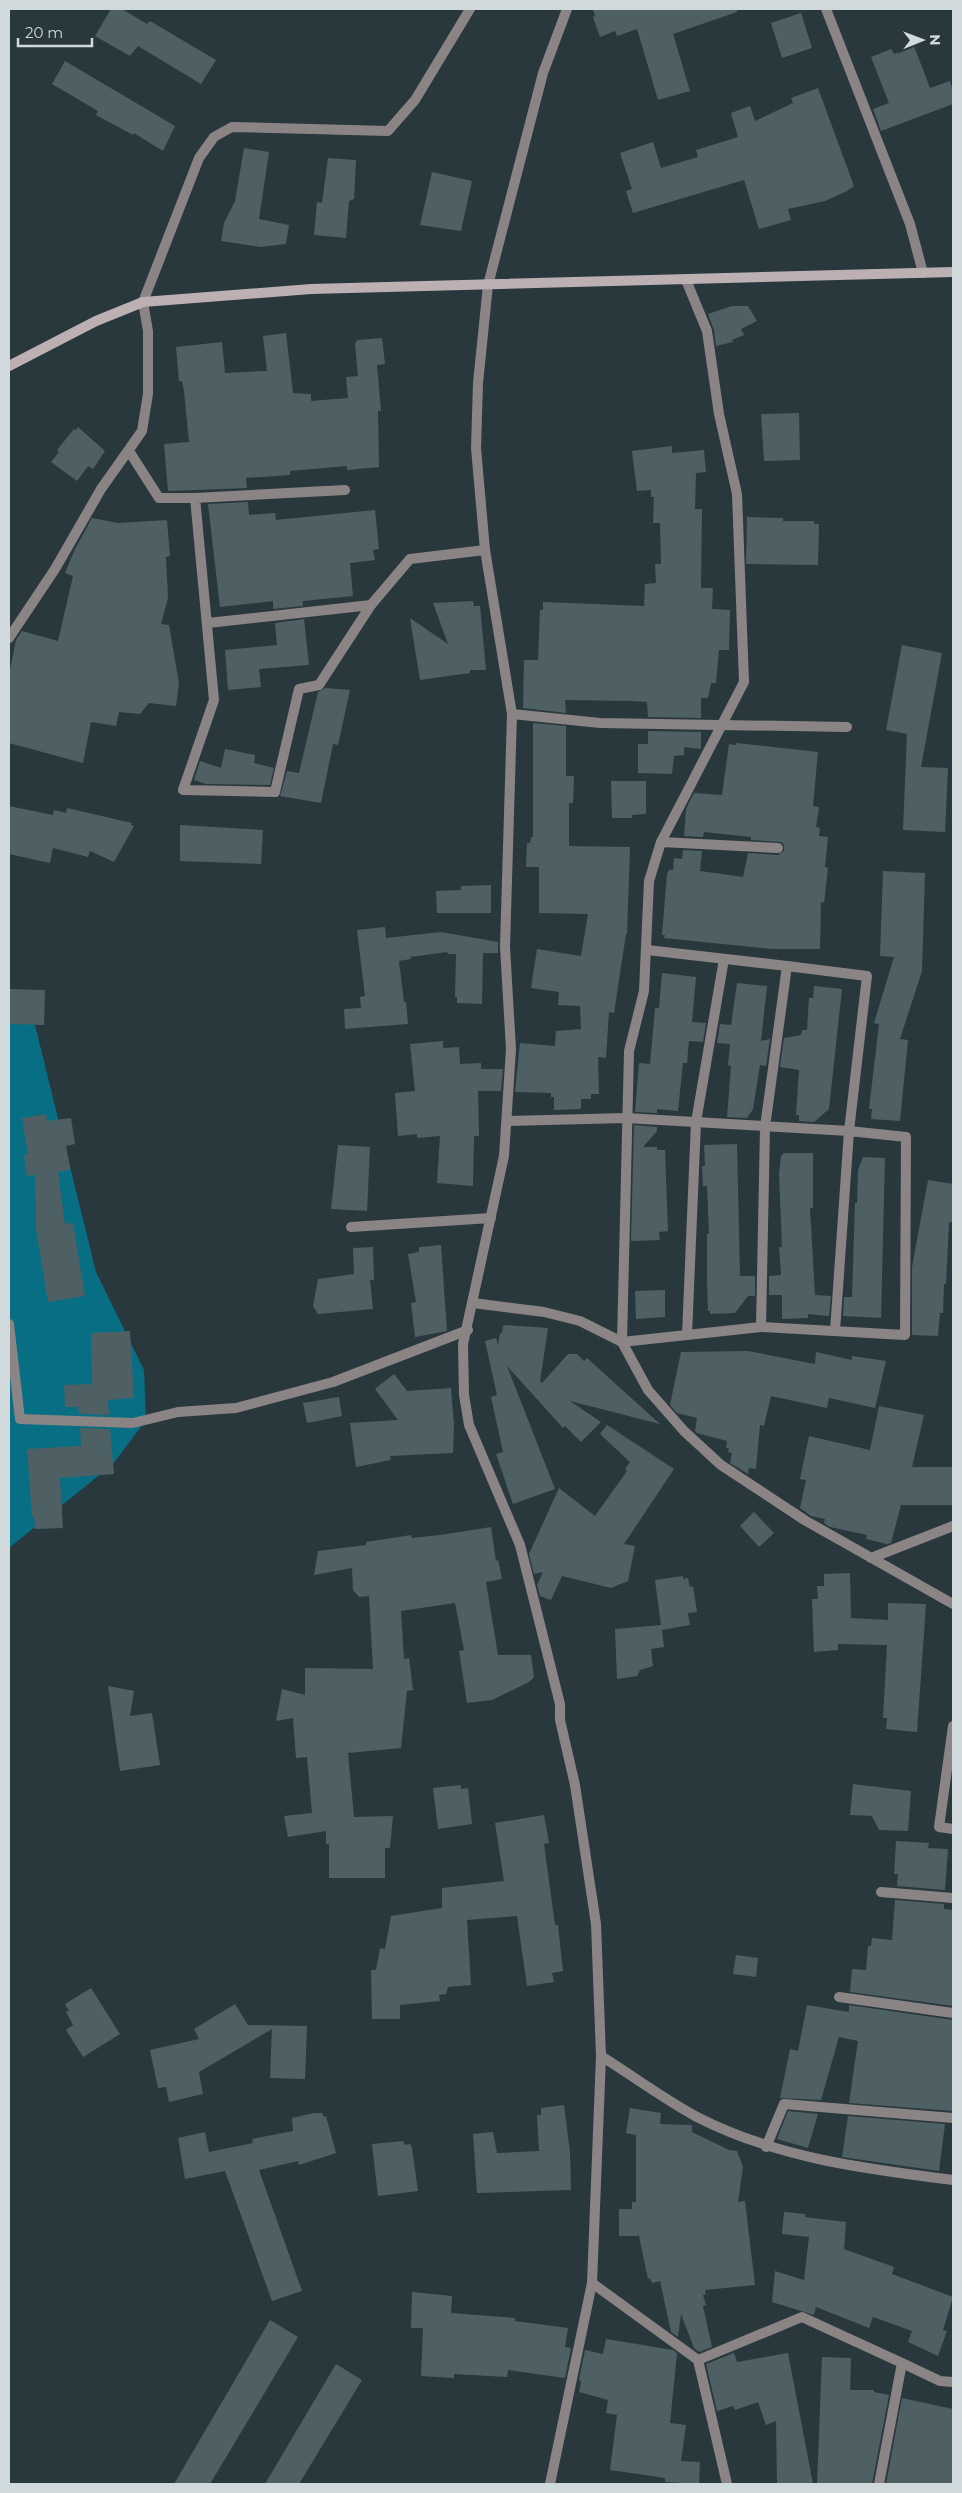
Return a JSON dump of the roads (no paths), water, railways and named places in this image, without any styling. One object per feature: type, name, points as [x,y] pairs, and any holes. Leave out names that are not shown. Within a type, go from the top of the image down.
[{"type":"street","points":[[9,638],[55,569],[101,489],[142,431],[148,394],[148,331],[143,302],[199,158],[214,136],[232,127],[388,131],[415,100],[470,9]]},
{"type":"street","points":[[550,2484],[592,2283],[601,2056],[596,1924],[575,1785],[560,1720],[560,1704],[520,1545],[469,1425],[464,1378],[464,1344],[504,1156],[512,1050],[505,948],[512,714],[485,550],[476,448],[478,383],[488,285],[543,73],[567,9]]},
{"type":"street","points":[[826,9],[910,224],[923,273]]},
{"type":"street","points":[[9,366],[96,321],[143,302],[311,290],[953,272]]},
{"type":"street","points":[[686,280],[707,331],[719,414],[737,494],[744,682],[661,842],[649,881],[644,991],[629,1051],[622,1342],[648,1390],[684,1431],[715,1459],[806,1521],[953,1604]]},
{"type":"street","points":[[129,451],[159,498],[195,498],[345,490]]},
{"type":"street","points":[[195,498],[214,700],[183,790],[276,792],[299,689],[319,685],[372,605],[410,559],[485,550]]},
{"type":"street","points":[[208,623],[372,605]]},
{"type":"street","points":[[512,714],[600,723],[847,727]]},
{"type":"street","points":[[661,842],[778,848]]},
{"type":"street","points":[[647,950],[867,976],[848,1131],[835,1331]]},
{"type":"street","points":[[686,1335],[696,1122],[724,959]]},
{"type":"street","points":[[761,1327],[765,1127],[787,966]]},
{"type":"street","points":[[474,1303],[544,1312],[580,1321],[622,1342],[761,1327],[905,1335],[906,1137],[848,1131],[626,1118],[506,1121]]},
{"type":"street","points":[[351,1227],[491,1218]]},
{"type":"street","points":[[9,1324],[20,1419],[133,1423],[178,1412],[236,1408],[292,1394],[333,1382],[468,1330]]},
{"type":"street","points":[[871,1558],[953,1526]]},
{"type":"street","points":[[953,1726],[939,1827],[953,1829]]},
{"type":"street","points":[[881,1892],[953,1898]]},
{"type":"street","points":[[838,1997],[953,2013]]},
{"type":"street","points":[[601,2056],[697,2117],[766,2146],[858,2168],[953,2180]]},
{"type":"street","points":[[766,2146],[784,2104],[953,2118]]},
{"type":"street","points":[[592,2283],[698,2360],[727,2484]]},
{"type":"street","points":[[698,2360],[802,2317],[940,2382],[953,2382]]},
{"type":"street","points":[[879,2484],[902,2363]]}]
